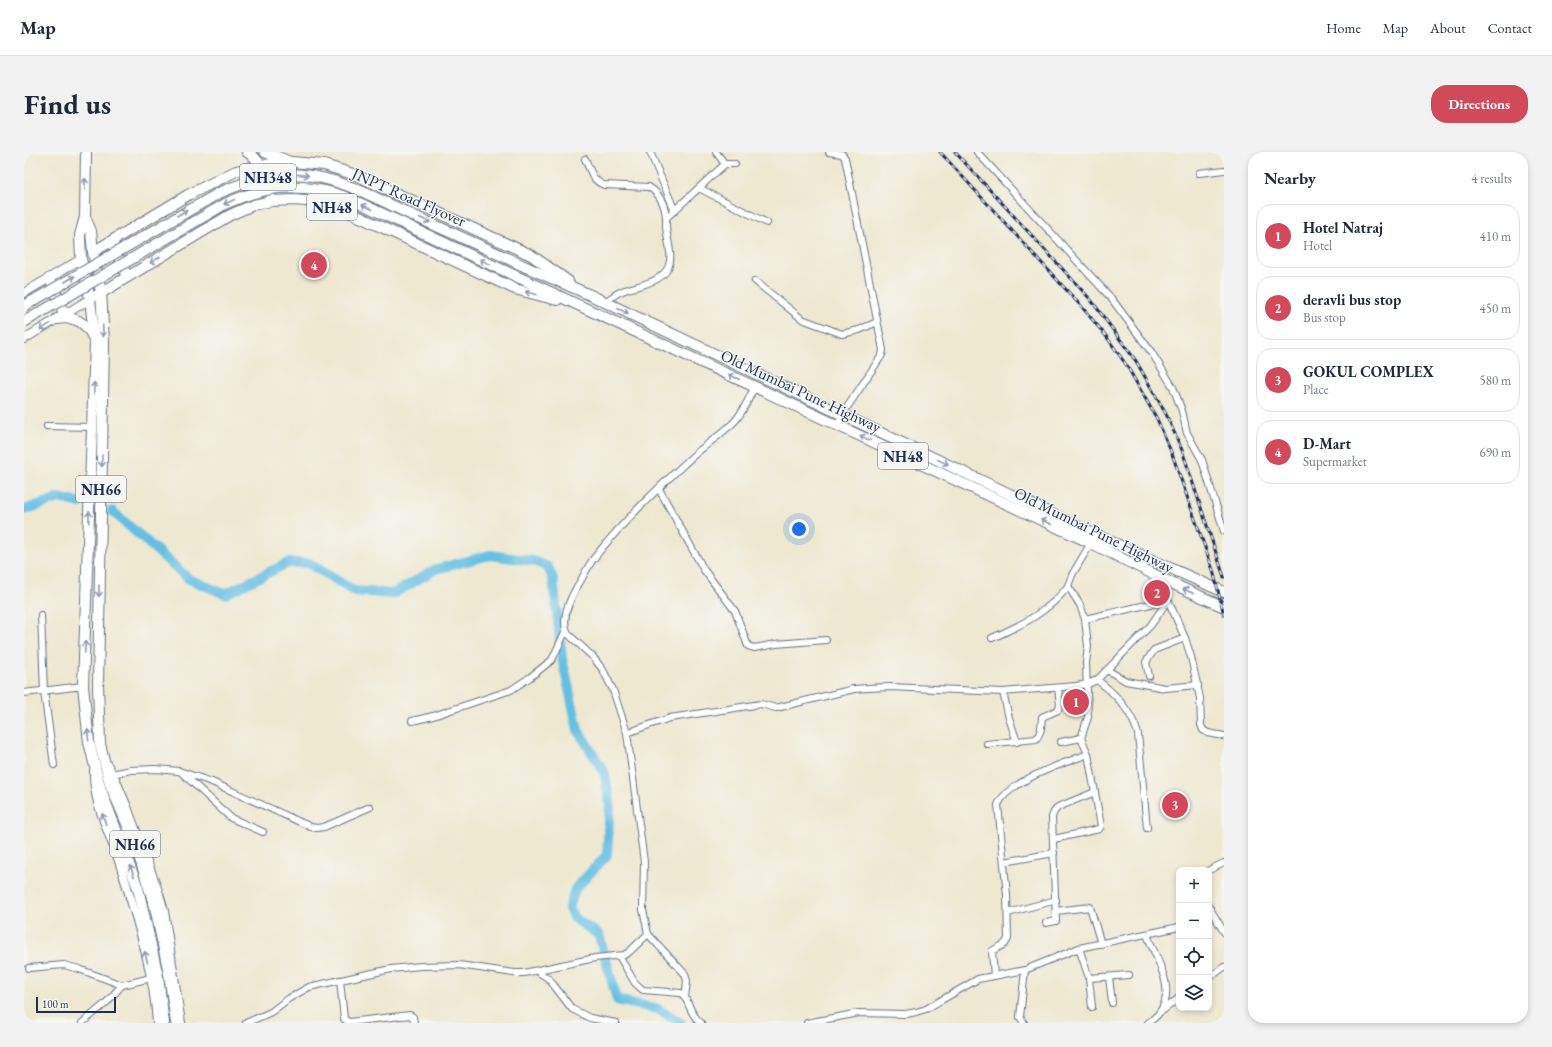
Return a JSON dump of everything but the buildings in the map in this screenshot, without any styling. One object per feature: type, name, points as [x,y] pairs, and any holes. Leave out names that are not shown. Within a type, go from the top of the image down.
[{"type":"highway","points":[[86,152],[85,217],[80,235],[81,259],[90,300]]},
{"type":"highway","points":[[248,152],[262,165],[272,201]]},
{"type":"highway","name":"NH48","points":[[266,152],[292,162],[324,165],[387,189],[531,255],[588,294]]},
{"type":"highway","points":[[93,252],[214,181],[236,171],[262,165],[292,162]]},
{"type":"highway","name":"JNPT Road Flyover","points":[[24,306],[219,193],[244,182],[292,174],[322,178],[353,188],[588,294]]},
{"type":"highway","name":"JNPT Road Flyover","points":[[24,322],[225,204],[248,194],[270,189],[292,187],[320,190],[351,200],[582,306]]},
{"type":"highway","name":"NH48","points":[[90,300],[230,215],[253,205],[272,201],[293,200],[319,202],[349,212],[515,290],[582,306]]},
{"type":"highway","points":[[85,217],[91,231],[93,252],[101,292]]},
{"type":"highway","points":[[112,240],[127,277]]},
{"type":"highway","points":[[50,278],[60,317],[81,321],[88,328],[95,342]]},
{"type":"highway","name":"NH66","points":[[101,292],[104,342],[98,685],[100,787],[138,888],[158,976],[164,1023]]},
{"type":"highway","name":"Old Mumbai Pune Highway","points":[[588,294],[842,415],[1093,539],[1166,581],[1224,607]]},
{"type":"highway","name":"NH66","points":[[90,300],[95,342],[83,686],[89,742],[111,779],[134,840],[155,907],[169,974],[176,1023]]},
{"type":"highway","name":"Old Mumbai Pune Highway","points":[[582,306],[838,425],[1093,539],[1224,592]]},
{"type":"highway","points":[[1166,581],[1172,570]]},
{"type":"street","points":[[650,152],[675,211]]},
{"type":"street","points":[[716,152],[725,164]]},
{"type":"street","points":[[830,152],[842,154],[845,158],[882,344],[882,355],[842,415],[838,425]]},
{"type":"street","points":[[977,152],[1111,298],[1152,353],[1175,392],[1187,433],[1202,460],[1224,531]]},
{"type":"street","points":[[585,159],[594,179],[598,183],[604,185],[649,187],[655,190],[662,201],[666,218],[666,233],[670,260],[669,267],[662,276],[650,284],[620,292],[605,302]]},
{"type":"street","points":[[666,218],[725,164],[735,164]]},
{"type":"street","points":[[1200,174],[1224,170]]},
{"type":"street","points":[[699,188],[767,222]]},
{"type":"street","points":[[24,293],[81,259]]},
{"type":"street","points":[[755,281],[802,319],[842,334],[859,330],[877,322]]},
{"type":"street","points":[[24,339],[90,300]]},
{"type":"street","points":[[412,721],[511,690],[552,660],[565,633],[566,612],[570,600],[594,558],[623,524],[693,457],[735,420],[742,410],[754,386]]},
{"type":"street","points":[[47,426],[92,427]]},
{"type":"street","points":[[659,489],[704,570],[735,611],[750,648],[776,644],[826,640]]},
{"type":"street","points":[[992,638],[1035,617],[1063,593],[1093,539]]},
{"type":"street","points":[[1054,839],[1100,828],[1101,826],[1088,754],[1082,738],[1088,717],[1088,684],[1086,663],[1088,646],[1085,619],[1080,605],[1068,586]]},
{"type":"street","points":[[627,733],[648,724],[670,718],[761,704],[776,708],[854,689],[889,687],[1003,692],[1088,684],[1098,680],[1150,625],[1168,600]]},
{"type":"street","points":[[1085,619],[1168,600]]},
{"type":"street","points":[[1168,600],[1185,638],[1198,685],[1201,725],[1203,730],[1208,733],[1224,736]]},
{"type":"street","points":[[41,615],[44,691],[54,765]]},
{"type":"street","points":[[565,633],[593,656],[603,670],[613,690],[627,733],[644,862],[643,910],[648,934],[685,974],[687,981],[685,998]]},
{"type":"street","points":[[1149,676],[1146,662],[1154,650],[1185,638]]},
{"type":"street","points":[[1107,670],[1126,681],[1165,688],[1198,685]]},
{"type":"street","points":[[1098,680],[1109,688],[1135,722],[1138,734],[1147,828]]},
{"type":"street","points":[[24,693],[83,686]]},
{"type":"street","points":[[987,744],[1036,739],[1040,734],[1042,717],[1058,710],[1060,705],[1058,688]]},
{"type":"street","points":[[1003,692],[1009,718],[1017,742]]},
{"type":"street","points":[[1061,742],[1082,738]]},
{"type":"street","points":[[994,976],[992,954],[994,950],[1008,941],[1008,913],[998,805],[1001,798],[1010,790],[1039,772],[1088,754]]},
{"type":"street","points":[[99,760],[93,785],[140,932],[151,978],[157,1023]]},
{"type":"street","points":[[181,1023],[165,919],[158,891],[127,807],[111,779],[131,770],[155,769],[179,771],[212,782],[311,827],[317,828],[324,827],[370,807]]},
{"type":"street","points":[[179,771],[231,818],[263,832]]},
{"type":"street","points":[[1046,923],[1056,921],[1052,817],[1058,807],[1095,792]]},
{"type":"street","points":[[1004,862],[1054,853]]},
{"type":"street","points":[[1212,869],[1224,863]]},
{"type":"street","points":[[1008,913],[1056,900]]},
{"type":"street","points":[[1056,912],[1090,907],[1101,944]]},
{"type":"street","points":[[1214,919],[1224,919]]},
{"type":"street","points":[[1214,919],[1224,932]]},
{"type":"street","points":[[807,1023],[859,1013],[906,1014],[916,1012],[926,1009],[951,996],[973,981],[1025,970],[1079,948],[1176,928]]},
{"type":"street","points":[[246,1023],[271,1012],[309,987],[340,980],[392,969],[421,966],[459,965],[514,973],[537,971],[595,958],[617,956],[629,952],[648,934]]},
{"type":"street","points":[[1147,934],[1153,952],[1166,980],[1166,998],[1160,1012]]},
{"type":"street","points":[[1079,948],[1089,978],[1092,1007]]},
{"type":"street","points":[[617,956],[635,982],[643,990],[678,992],[683,994],[690,1011],[701,1023]]},
{"type":"street","points":[[29,968],[64,965],[122,984],[151,978]]},
{"type":"street","points":[[1212,976],[1224,967]]},
{"type":"street","points":[[1024,1023],[1020,1017],[1025,970]]},
{"type":"street","points":[[537,971],[549,979],[572,1009],[590,1018],[616,1023]]},
{"type":"street","points":[[1089,978],[1129,975]]},
{"type":"street","points":[[1109,977],[1112,1003]]},
{"type":"street","points":[[340,980],[344,1019],[346,1021],[382,1021],[410,1015],[413,1017],[414,1023]]},
{"type":"street","points":[[82,1023],[106,1003],[122,984]]},
{"type":"street","points":[[1148,1023],[1176,1000]]},
{"type":"waterway","points":[[24,510],[59,498],[80,503]]},
{"type":"waterway","points":[[112,511],[189,579],[225,594],[288,563],[309,563],[354,591],[393,594],[436,569],[490,555],[534,561],[548,567],[553,579],[562,658],[578,730],[604,772],[610,804],[607,855],[575,889],[569,908],[574,918],[599,935],[617,1000],[658,1009],[681,1023]]},
{"type":"railway","points":[[940,152],[1082,307],[1106,336],[1127,366],[1157,419],[1172,454],[1213,570],[1224,615]]},
{"type":"railway","points":[[955,152],[1091,300],[1136,361],[1166,414],[1182,450],[1224,577]]},
{"type":"place","name":"D-Mart","points":[[314,265]]},
{"type":"place","name":"deravli bus stop","points":[[1157,593]]},
{"type":"place","name":"Hotel Natraj","points":[[1076,702]]},
{"type":"place","name":"GOKUL COMPLEX","points":[[1175,805]]}]
